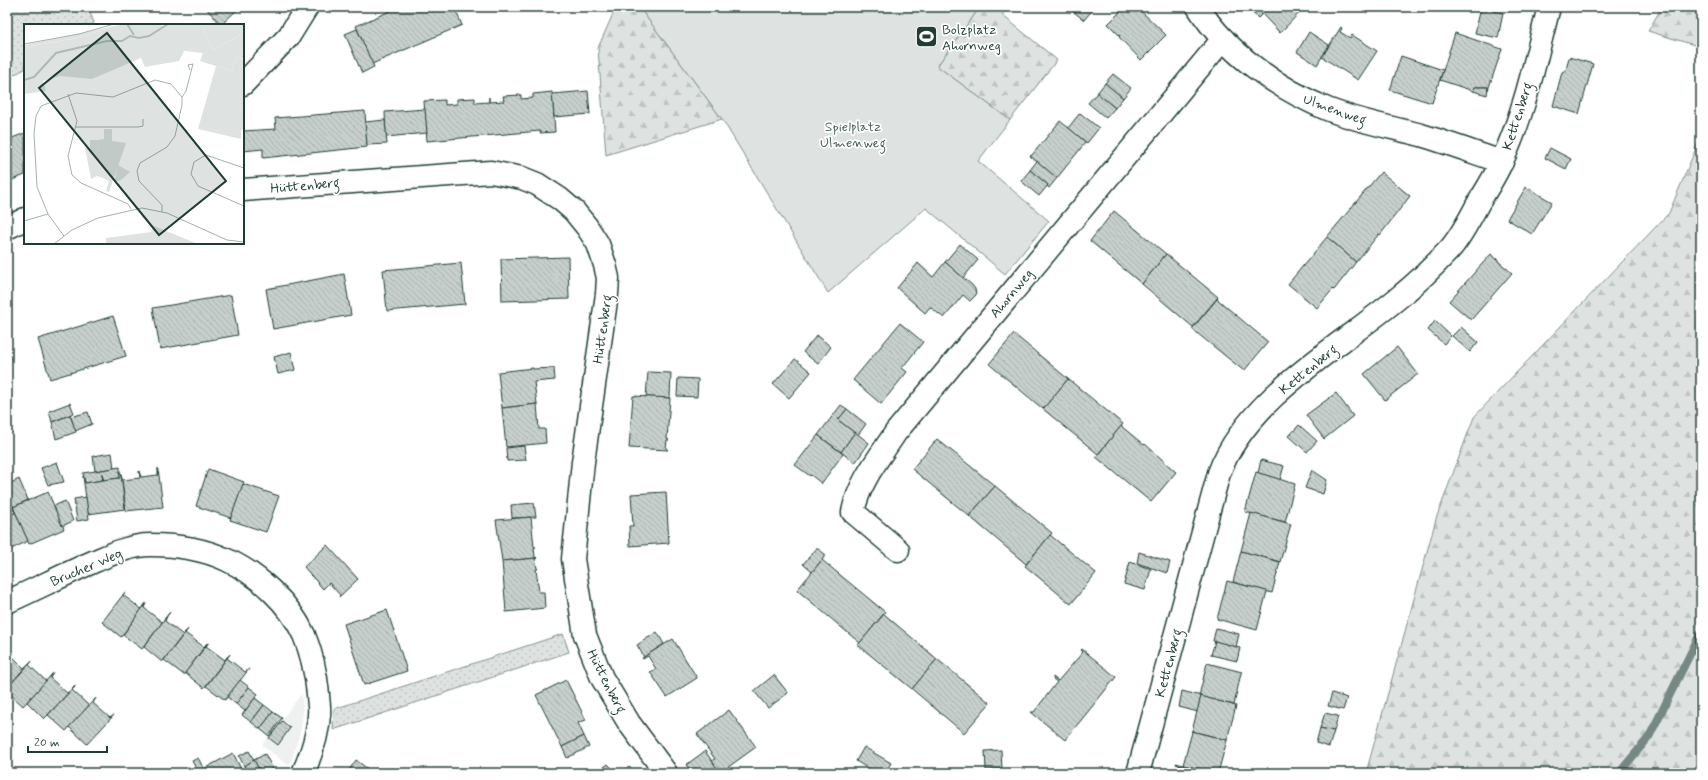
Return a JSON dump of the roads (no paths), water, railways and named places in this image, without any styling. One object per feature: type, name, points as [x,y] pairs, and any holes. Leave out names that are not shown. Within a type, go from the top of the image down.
[{"type":"street","points":[[244,83],[289,36],[307,7]]},
{"type":"street","name":"Ulmenweg","points":[[1198,7],[1206,20],[1242,58],[1266,76],[1296,94],[1328,109],[1423,136],[1502,162]]},
{"type":"street","name":"Kettenberg","points":[[1138,773],[1224,459],[1246,428],[1266,404],[1320,359],[1403,294],[1450,249],[1466,226],[1502,162],[1521,110],[1549,7]]},
{"type":"street","name":"Ahornweg","points":[[898,550],[853,512],[861,486],[874,465],[896,432],[1223,39]]},
{"type":"street","name":"Hüttenberg","points":[[244,190],[491,172],[522,178],[550,191],[574,211],[587,227],[598,244],[608,278],[583,462],[573,559],[582,623],[585,635],[602,678],[629,723],[666,773]]},
{"type":"street","points":[[7,228],[24,220]]},
{"type":"street","name":"Brucher Weg","points":[[7,602],[78,568],[119,552],[149,545],[179,547],[206,552],[227,560],[250,573],[289,611],[304,635],[314,662],[320,715],[311,755],[303,773]]},
{"type":"waterway","points":[[1619,773],[1649,737],[1701,632]]},
{"type":"place","name":"Bolzplatz Ahornweg","points":[[927,37]]},
{"type":"park label","name":"Spielplatz Ulmenweg","points":[[853,134]]}]
